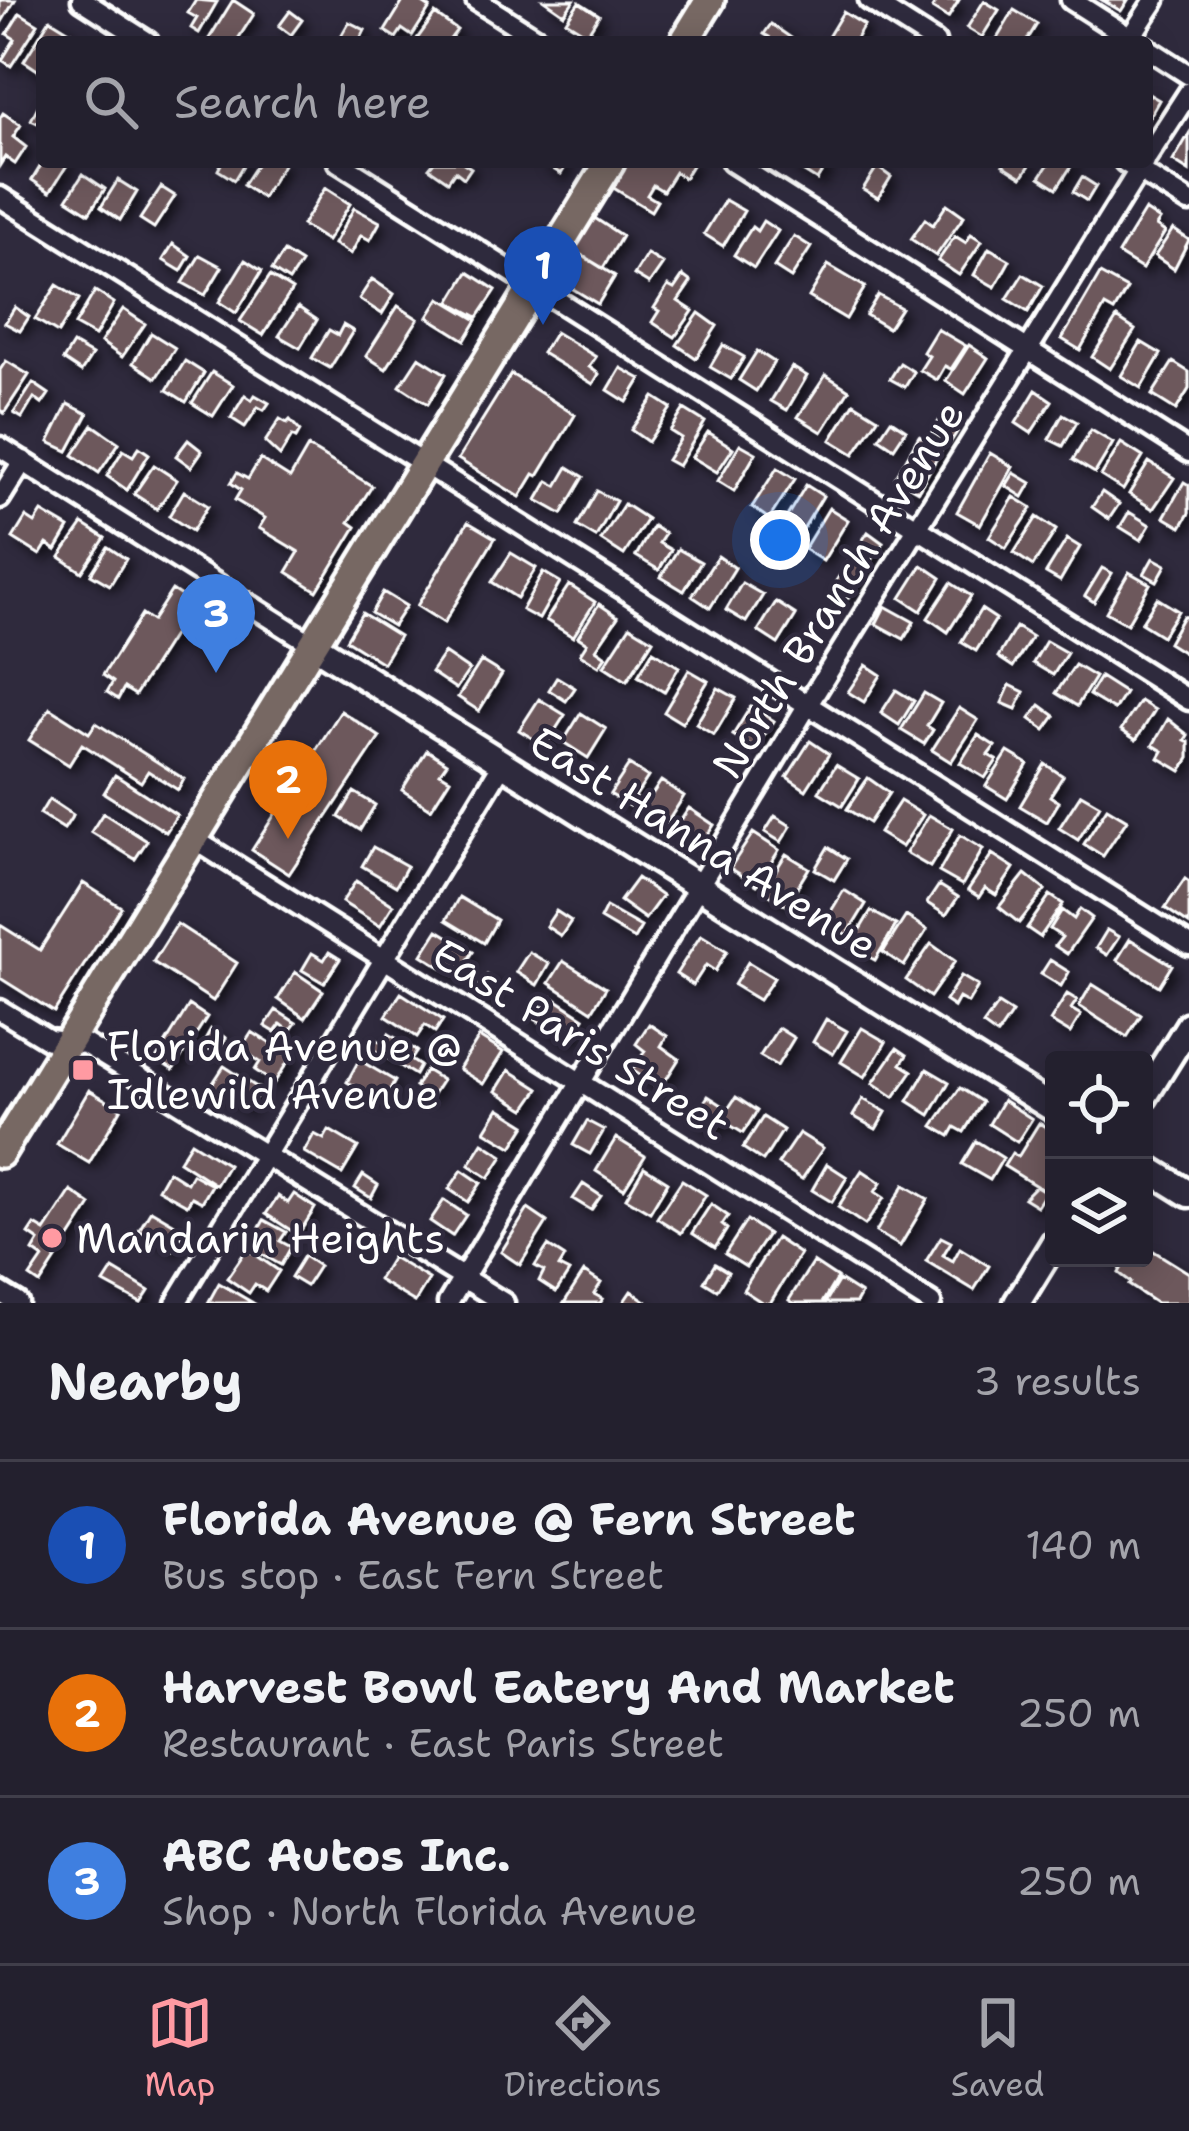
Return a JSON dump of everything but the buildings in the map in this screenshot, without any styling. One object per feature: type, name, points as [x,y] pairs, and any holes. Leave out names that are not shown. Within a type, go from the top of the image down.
[{"type":"main road","points":[[688,36],[710,0]]},
{"type":"main road","points":[[0,1153],[606,168]]},
{"type":"street","points":[[82,0],[139,36]]},
{"type":"street","points":[[476,0],[533,36]]},
{"type":"street","points":[[869,0],[926,36]]},
{"type":"street","points":[[1072,0],[1127,36]]},
{"type":"street","points":[[1141,36],[1155,0]]},
{"type":"street","points":[[1153,52],[1189,75]]},
{"type":"street","name":"North Branch Avenue","points":[[1153,143],[1189,92]]},
{"type":"street","points":[[347,168],[1189,700]]},
{"type":"street","points":[[741,168],[1189,452]]},
{"type":"street","name":"North Branch Avenue","points":[[448,1303],[1136,168]]},
{"type":"street","points":[[1145,168],[1189,202]]},
{"type":"street","points":[[0,196],[1189,945]]},
{"type":"street","points":[[0,447],[312,644]]},
{"type":"street","points":[[0,498],[23,461]]},
{"type":"street","name":"East Hanna Avenue","points":[[312,644],[1045,1103]]},
{"type":"street","points":[[176,1303],[503,763]]},
{"type":"street","name":"East Paris Street","points":[[193,838],[931,1303]]},
{"type":"street","points":[[0,1010],[49,1040],[86,1044],[504,1303]]},
{"type":"street","points":[[1153,1082],[1189,1024]]},
{"type":"street","points":[[1153,1172],[1189,1194]]},
{"type":"street","points":[[1017,1303],[1045,1258]]},
{"type":"street","points":[[0,1292],[17,1303]]},
{"type":"place","name":"Florida Avenue @ Fern Street","points":[[543,325]]},
{"type":"place","name":"ABC Autos Inc.","points":[[216,673]]},
{"type":"place","name":"Harvest Bowl Eatery And Market","points":[[288,839]]},
{"type":"place","name":"Florida Avenue @ Idlewild Avenue","points":[[83,1070]]},
{"type":"place","name":"Mandarin Heights","points":[[52,1238]]}]
